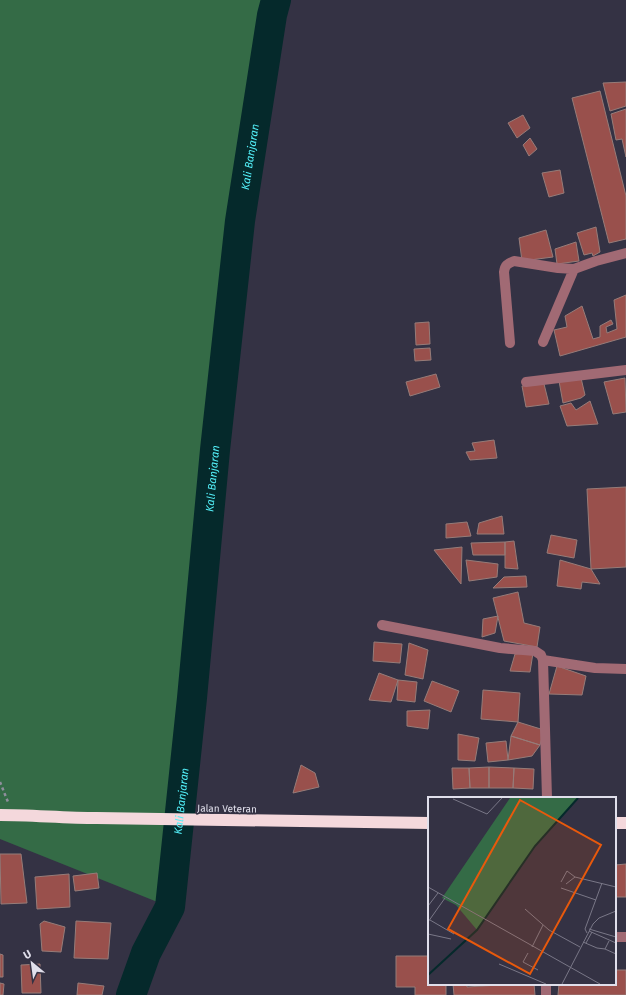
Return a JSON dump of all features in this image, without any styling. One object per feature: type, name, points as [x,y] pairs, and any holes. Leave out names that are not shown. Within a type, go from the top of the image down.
[{"type":"highway","name":"Jalan Veteran","points":[[0,815],[82,818],[428,823]]},
{"type":"street","points":[[510,343],[504,272],[505,266],[508,263],[514,261],[574,269],[626,253]]},
{"type":"street","points":[[543,342],[574,269]]},
{"type":"street","points":[[526,382],[626,370]]},
{"type":"street","points":[[382,625],[500,648],[535,651],[541,655],[543,660],[547,797]]},
{"type":"street","points":[[543,660],[594,668],[626,669]]},
{"type":"path","points":[[0,782],[13,815]]},
{"type":"green space","points":[[0,0],[276,0],[272,15],[240,221],[215,450],[192,698],[170,907],[0,839]]},
{"type":"building","points":[[626,82],[626,106],[610,111],[603,83]]},
{"type":"building","points":[[600,91],[626,196],[626,239],[609,243],[572,98]]},
{"type":"building","points":[[626,109],[626,157],[622,139],[616,140],[611,114]]},
{"type":"building","points":[[523,115],[530,128],[517,138],[508,123]]},
{"type":"building","points":[[530,138],[537,149],[529,156],[523,145]]},
{"type":"building","points":[[560,170],[564,193],[549,197],[542,173]]},
{"type":"building","points":[[596,227],[600,252],[593,256],[592,253],[584,255],[577,233]]},
{"type":"building","points":[[546,230],[553,257],[522,261],[519,238]]},
{"type":"building","points":[[576,242],[579,261],[557,264],[555,249]]},
{"type":"building","points":[[626,295],[626,337],[560,356],[554,330],[567,327],[565,316],[582,306],[593,339],[600,337],[600,326],[611,320],[613,324],[606,327],[607,333],[617,329],[614,300]]},
{"type":"building","points":[[429,322],[430,344],[416,345],[415,323]]},
{"type":"building","points":[[430,348],[431,360],[415,361],[414,349]]},
{"type":"building","points":[[436,374],[440,387],[410,396],[406,382]]},
{"type":"building","points":[[581,378],[585,395],[581,398],[563,403],[559,381]]},
{"type":"building","points":[[625,378],[626,412],[613,414],[604,382]]},
{"type":"building","points":[[544,384],[549,404],[526,407],[522,386]]},
{"type":"building","points":[[590,401],[598,424],[567,426],[560,406],[571,403],[576,410]]},
{"type":"building","points":[[494,440],[497,458],[470,460],[466,452],[475,451],[472,443]]},
{"type":"building","points":[[626,487],[626,567],[591,569],[587,489]]},
{"type":"building","points":[[502,516],[504,534],[477,534],[479,523]]},
{"type":"building","points":[[467,522],[471,536],[446,538],[446,524]]},
{"type":"building","points":[[551,535],[577,540],[574,558],[547,553]]},
{"type":"building","points":[[514,541],[518,569],[505,568],[505,542]]},
{"type":"building","points":[[505,542],[505,555],[473,555],[471,543]]},
{"type":"building","points":[[462,547],[461,584],[434,550]]},
{"type":"building","points":[[466,560],[498,564],[497,577],[469,581]]},
{"type":"building","points":[[560,560],[591,569],[600,584],[582,582],[581,589],[557,586]]},
{"type":"building","points":[[526,576],[527,587],[493,588],[504,577]]},
{"type":"building","points":[[518,592],[524,623],[540,627],[537,647],[504,641],[493,598]]},
{"type":"building","points":[[498,616],[495,633],[482,637],[483,619]]},
{"type":"building","points":[[374,642],[402,644],[400,663],[373,661]]},
{"type":"building","points":[[409,643],[428,650],[423,679],[405,675]]},
{"type":"building","points":[[533,653],[530,672],[510,671],[515,654]]},
{"type":"building","points":[[557,666],[586,676],[582,695],[549,694]]},
{"type":"building","points":[[379,673],[398,680],[391,702],[369,700]]},
{"type":"building","points":[[398,680],[417,682],[415,702],[397,700]]},
{"type":"building","points":[[432,681],[459,691],[451,712],[424,701]]},
{"type":"building","points":[[483,690],[520,693],[518,722],[481,719]]},
{"type":"building","points":[[430,710],[428,729],[407,726],[407,711]]},
{"type":"building","points":[[518,722],[544,730],[540,745],[511,736]]},
{"type":"building","points":[[458,734],[479,738],[475,761],[458,760]]},
{"type":"building","points":[[511,736],[540,745],[532,756],[508,760]]},
{"type":"building","points":[[506,741],[508,760],[488,762],[486,743]]},
{"type":"building","points":[[301,765],[315,773],[319,787],[293,793]]},
{"type":"building","points":[[489,767],[489,788],[470,788],[469,768]]},
{"type":"building","points":[[489,767],[514,768],[513,788],[489,788]]},
{"type":"building","points":[[452,768],[469,768],[470,788],[453,789]]},
{"type":"building","points":[[514,768],[534,769],[533,789],[513,788]]},
{"type":"building","points":[[0,854],[21,854],[27,903],[1,904]]},
{"type":"building","points":[[626,864],[626,897],[616,897],[616,865]]},
{"type":"building","points":[[97,873],[99,888],[75,891],[73,876]]},
{"type":"building","points":[[69,874],[70,907],[37,909],[35,877]]},
{"type":"building","points":[[44,921],[65,927],[61,952],[42,951],[40,924]]},
{"type":"building","points":[[76,921],[111,923],[108,959],[74,958]]},
{"type":"building","points":[[0,954],[3,955],[3,977],[0,977]]},
{"type":"building","points":[[396,956],[428,956],[428,985],[446,985],[446,995],[415,995],[415,987],[396,987]]},
{"type":"building","points":[[40,964],[41,993],[22,993],[21,965]]},
{"type":"building","points":[[616,970],[626,970],[626,995],[558,995],[559,985],[616,985]]},
{"type":"building","points":[[0,983],[4,984],[3,995],[0,995]]},
{"type":"building","points":[[78,983],[104,986],[102,995],[77,995]]},
{"type":"building","points":[[453,985],[467,985],[467,987],[534,985],[535,995],[454,995]]},
{"type":"waterway","name":"Kali Banjaran","points":[[131,995],[146,953],[170,907],[192,698],[215,450],[240,221],[272,15],[276,0]]}]
